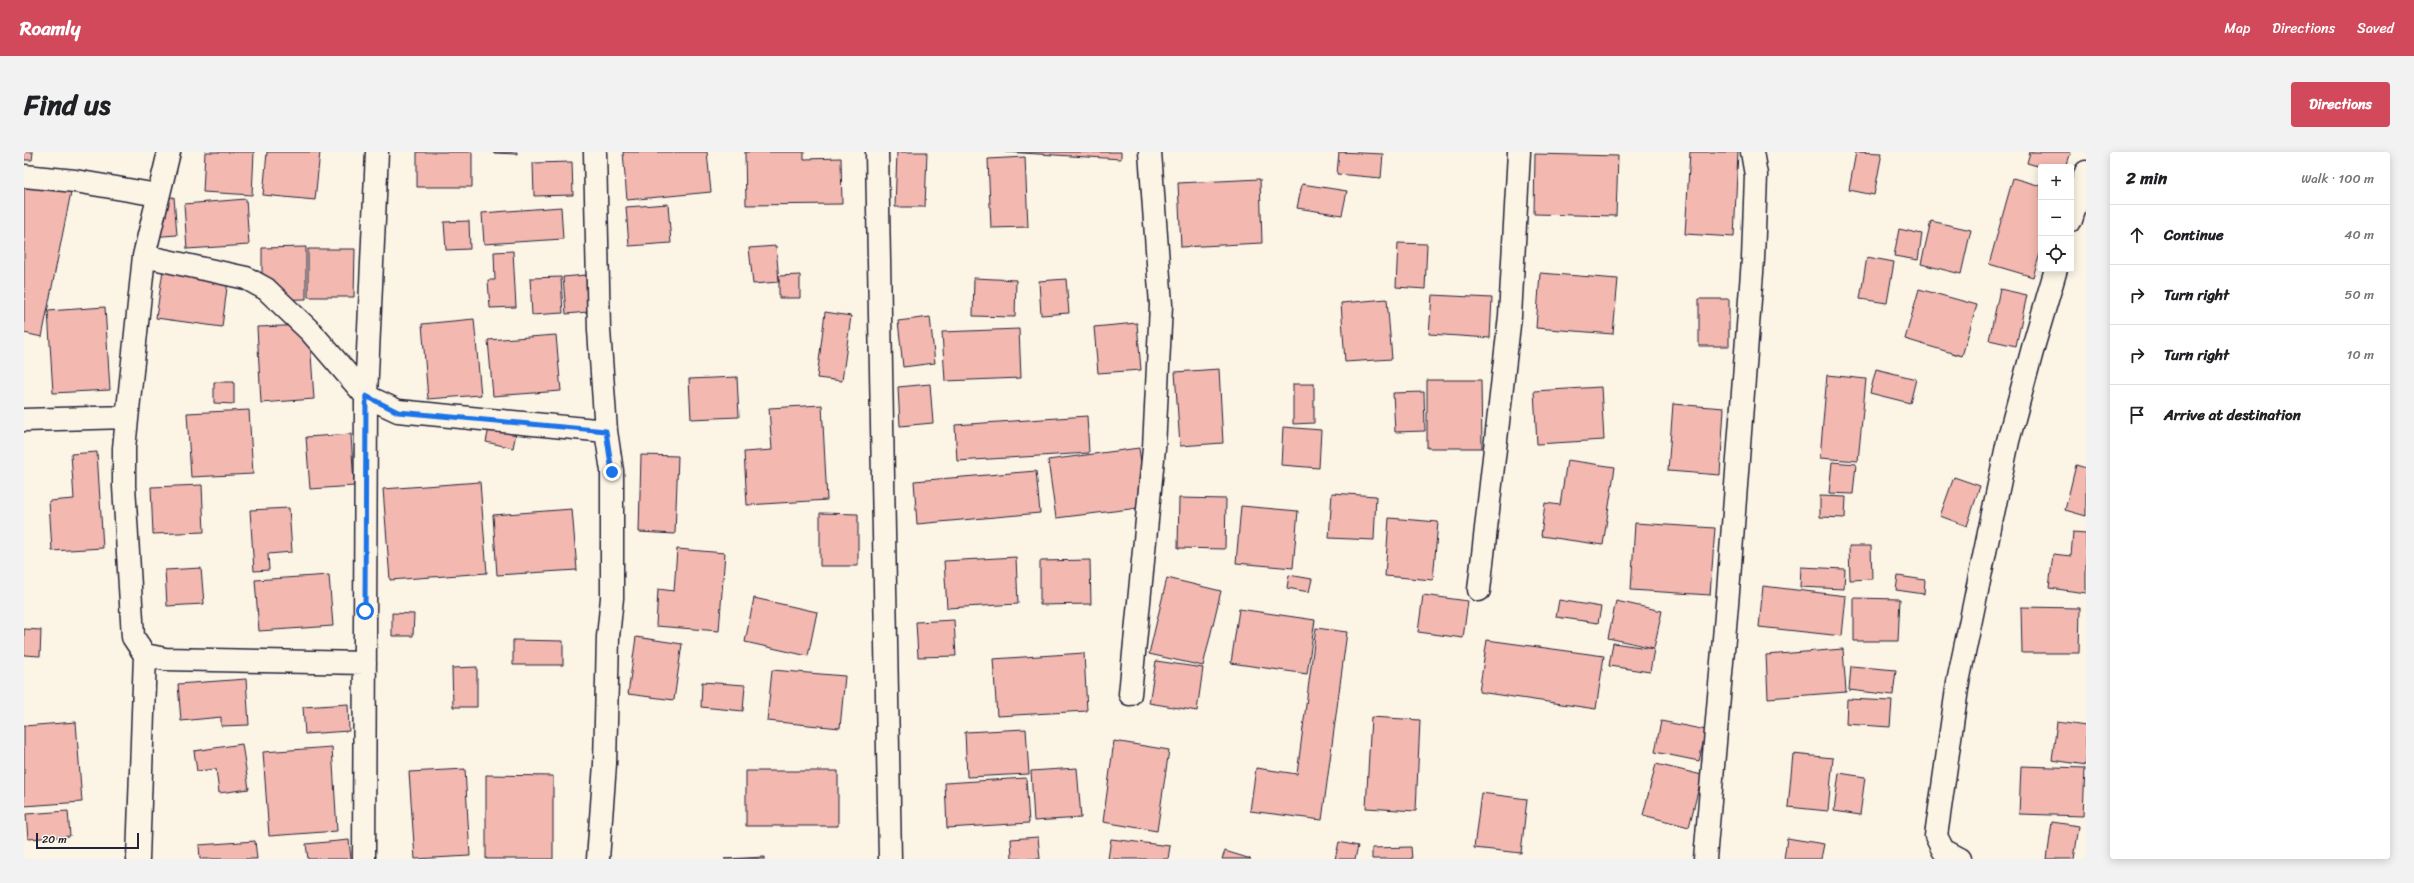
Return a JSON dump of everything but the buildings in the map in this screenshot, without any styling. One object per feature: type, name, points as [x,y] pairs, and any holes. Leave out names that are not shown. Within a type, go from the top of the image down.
[{"type":"street","points":[[138,859],[145,655],[133,637],[124,486],[124,448],[144,256],[169,152]]},
{"type":"street","points":[[364,859],[366,396],[377,152]]},
{"type":"street","points":[[594,152],[599,330],[606,431],[612,472],[612,598],[608,644],[605,764],[598,859]]},
{"type":"street","points":[[877,152],[890,859]]},
{"type":"street","points":[[1130,694],[1154,448],[1161,305],[1150,152]]},
{"type":"street","points":[[1479,590],[1510,316],[1519,152]]},
{"type":"street","points":[[1705,859],[1728,592],[1752,259],[1756,175],[1752,152]]},
{"type":"street","points":[[2074,210],[2086,172]]},
{"type":"street","points":[[24,176],[75,181],[158,195]]},
{"type":"street","points":[[144,256],[246,278],[266,289],[311,332],[366,396],[398,412],[606,431]]},
{"type":"street","points":[[1948,856],[1936,836],[1958,682],[2008,441],[2055,272]]},
{"type":"street","points":[[24,420],[127,417]]},
{"type":"street","points":[[145,655],[165,659],[365,663]]},
{"type":"route","points":[[365,611],[366,396],[398,412],[606,431],[612,472]]}]
